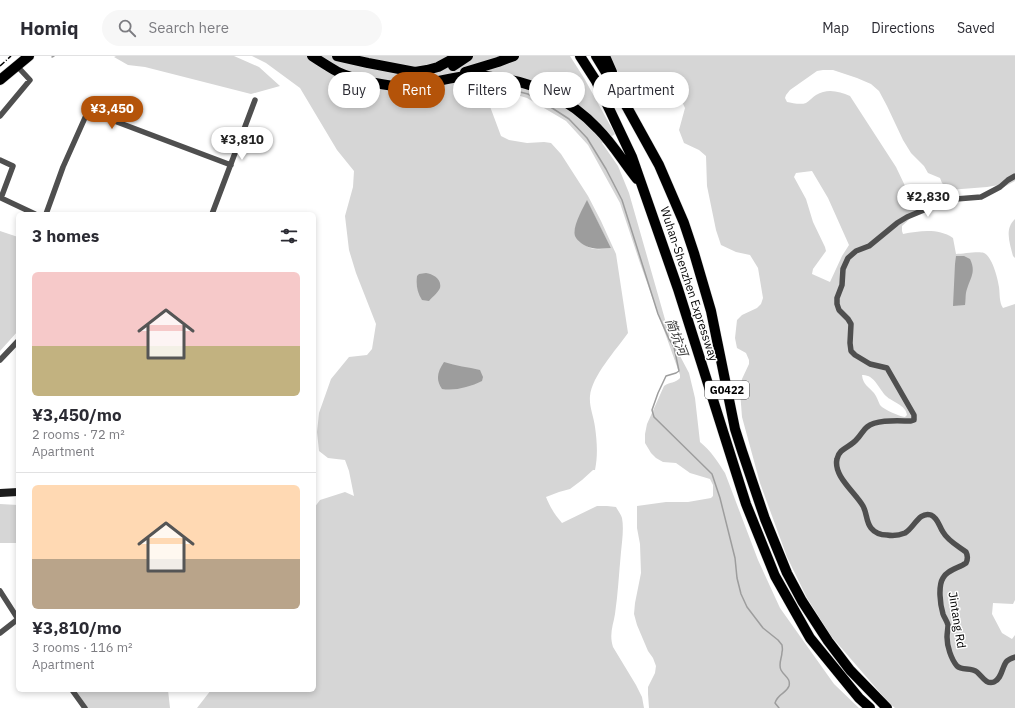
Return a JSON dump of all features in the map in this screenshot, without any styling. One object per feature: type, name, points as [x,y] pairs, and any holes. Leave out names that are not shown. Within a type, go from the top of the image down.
[{"type":"highway","points":[[0,80],[29,56]]},
{"type":"highway","points":[[312,56],[337,72],[349,77],[388,85]]},
{"type":"highway","points":[[337,56],[414,72],[434,71],[449,68],[468,56]]},
{"type":"highway","points":[[414,72],[438,67],[458,56]]},
{"type":"highway","points":[[445,79],[514,56]]},
{"type":"highway","name":"Wuhan-Shenzhen Expressway","points":[[580,56],[596,82],[632,157],[678,289],[746,504],[775,576],[810,638],[859,698],[870,708]]},
{"type":"highway","name":"Wuhan-Shenzhen Expressway","points":[[596,56],[659,164],[684,223],[711,311],[735,429],[765,519],[786,573],[828,641],[850,670],[887,708]]},
{"type":"highway","points":[[605,56],[628,109]]},
{"type":"highway","points":[[445,79],[478,75],[505,78],[532,85],[555,96],[580,111],[599,130],[644,189]]},
{"type":"street","points":[[0,116],[30,80],[17,66]]},
{"type":"street","points":[[213,212],[255,100]]},
{"type":"street","points":[[47,212],[63,167],[88,111],[231,165]]},
{"type":"street","points":[[0,160],[13,166],[1,198],[31,212]]},
{"type":"street","name":"Jintang Rd","points":[[1015,176],[981,198],[956,198],[948,200],[907,217],[897,223],[869,246],[856,251],[848,258],[843,268],[842,285],[837,298],[837,304],[839,310],[851,324],[851,351],[870,364],[887,368],[914,415],[914,420],[890,421],[875,423],[868,426],[852,444],[840,451],[836,462],[841,477],[863,506],[868,523],[876,532],[890,536],[901,534],[909,530],[921,516],[930,515],[933,516],[939,523],[942,531],[948,538],[966,552],[968,560],[966,563],[945,575],[942,578],[940,588],[941,604],[948,625],[948,642],[952,657],[958,667],[973,670],[985,680],[992,682],[998,678],[1008,660],[1015,657]]},
{"type":"street","points":[[0,360],[16,343]]},
{"type":"street","points":[[0,492],[16,492]]},
{"type":"street","points":[[0,591],[16,616]]},
{"type":"street","points":[[0,633],[16,621]]},
{"type":"street","points":[[73,692],[85,708]]},
{"type":"shaded area","points":[[234,56],[259,67],[280,86],[251,94],[145,67],[128,65],[114,57]]},
{"type":"shaded area","points":[[252,56],[570,56],[580,72],[529,72],[529,99],[521,96],[521,72],[453,72],[453,108],[491,108],[501,136],[509,140],[527,143],[551,143],[561,154],[588,196],[616,254],[628,333],[611,355],[595,380],[590,396],[597,443],[595,470],[593,470],[570,489],[546,497],[553,511],[562,523],[597,506],[616,507],[621,515],[623,522],[623,535],[617,598],[611,634],[613,647],[636,685],[642,697],[644,708],[197,708],[209,692],[316,692],[316,505],[320,500],[345,492],[354,496],[349,471],[345,460],[328,458],[319,451],[317,432],[319,413],[331,379],[349,357],[367,355],[372,349],[376,324],[356,273],[349,250],[345,216],[353,187],[354,171],[337,150],[300,88],[266,63]],"holes":[[[587,201],[611,248],[591,248],[582,242],[575,231],[580,215]]]},
{"type":"shaded area","points":[[604,56],[1015,56],[1015,181],[1002,188],[999,185],[949,190],[942,183],[940,178],[928,173],[924,166],[911,153],[879,91],[871,84],[857,78],[833,70],[817,71],[790,90],[785,98],[787,102],[802,104],[806,103],[820,93],[829,91],[850,96],[896,167],[917,211],[902,226],[903,234],[922,231],[941,233],[953,238],[956,254],[974,252],[984,253],[990,258],[994,268],[998,283],[1000,301],[1003,308],[1015,304],[1015,600],[1013,604],[993,603],[992,614],[1002,633],[1012,639],[1015,635],[1015,708],[895,708],[888,702],[831,636],[807,598],[787,557],[760,483],[742,417],[740,391],[742,379],[749,364],[749,360],[746,353],[737,348],[735,338],[737,320],[742,315],[757,308],[761,304],[763,298],[758,268],[750,255],[736,252],[721,245],[716,230],[707,186],[706,156],[699,150],[684,143],[679,130],[685,108],[689,108],[689,72],[618,72],[613,69]],"holes":[[[812,171],[828,198],[849,245],[842,256],[830,282],[812,274],[813,269],[826,251],[813,222],[806,199],[794,177],[796,173]],[[862,375],[866,375],[876,382],[886,396],[904,409],[907,415],[905,417],[888,411],[880,405],[874,393],[865,384]]]},
{"type":"shaded area","points":[[585,80],[593,94],[593,108],[601,108],[615,134],[602,143],[618,166],[629,193],[670,337],[689,373],[695,398],[700,442],[711,453],[725,473],[758,560],[780,608],[834,684],[859,708],[649,708],[648,687],[655,673],[656,666],[637,625],[634,614],[641,573],[640,544],[637,528],[637,506],[666,502],[688,502],[711,498],[713,496],[713,485],[710,479],[690,473],[676,463],[663,462],[656,458],[645,443],[647,424],[664,386],[678,380],[680,375],[620,203],[588,145],[566,121],[544,108],[585,108]]},
{"type":"shaded area","points":[[587,200],[611,248],[599,249],[588,247],[575,237],[574,232],[576,223]]},
{"type":"shaded area","points":[[1015,219],[1015,258],[1010,247],[1009,232]]},
{"type":"shaded area","points":[[0,231],[16,236],[16,333],[0,351]]},
{"type":"shaded area","points":[[956,256],[964,256],[970,259],[973,271],[966,291],[965,305],[953,306],[955,264]]},
{"type":"shaded area","points":[[419,274],[431,274],[440,282],[439,290],[429,301],[422,300],[417,285],[417,276]]},
{"type":"shaded area","points":[[444,362],[480,370],[483,377],[482,381],[462,388],[442,389],[438,375]]},
{"type":"shaded area","points":[[0,504],[16,505],[16,543],[0,543]]},
{"type":"shaded area","points":[[73,692],[168,692],[170,708],[83,708]]},
{"type":"waterway","name":"简坑河","points":[[521,92],[528,94],[569,119],[587,138],[606,169],[622,200],[658,314],[674,347],[679,371],[666,376],[652,410],[654,417],[712,474],[720,498],[735,558],[737,578],[741,594],[747,607],[763,628],[782,645],[780,668],[788,679],[789,686],[788,689],[776,700],[775,703],[779,708]]},
{"type":"railway","points":[[0,66],[11,56]]}]
